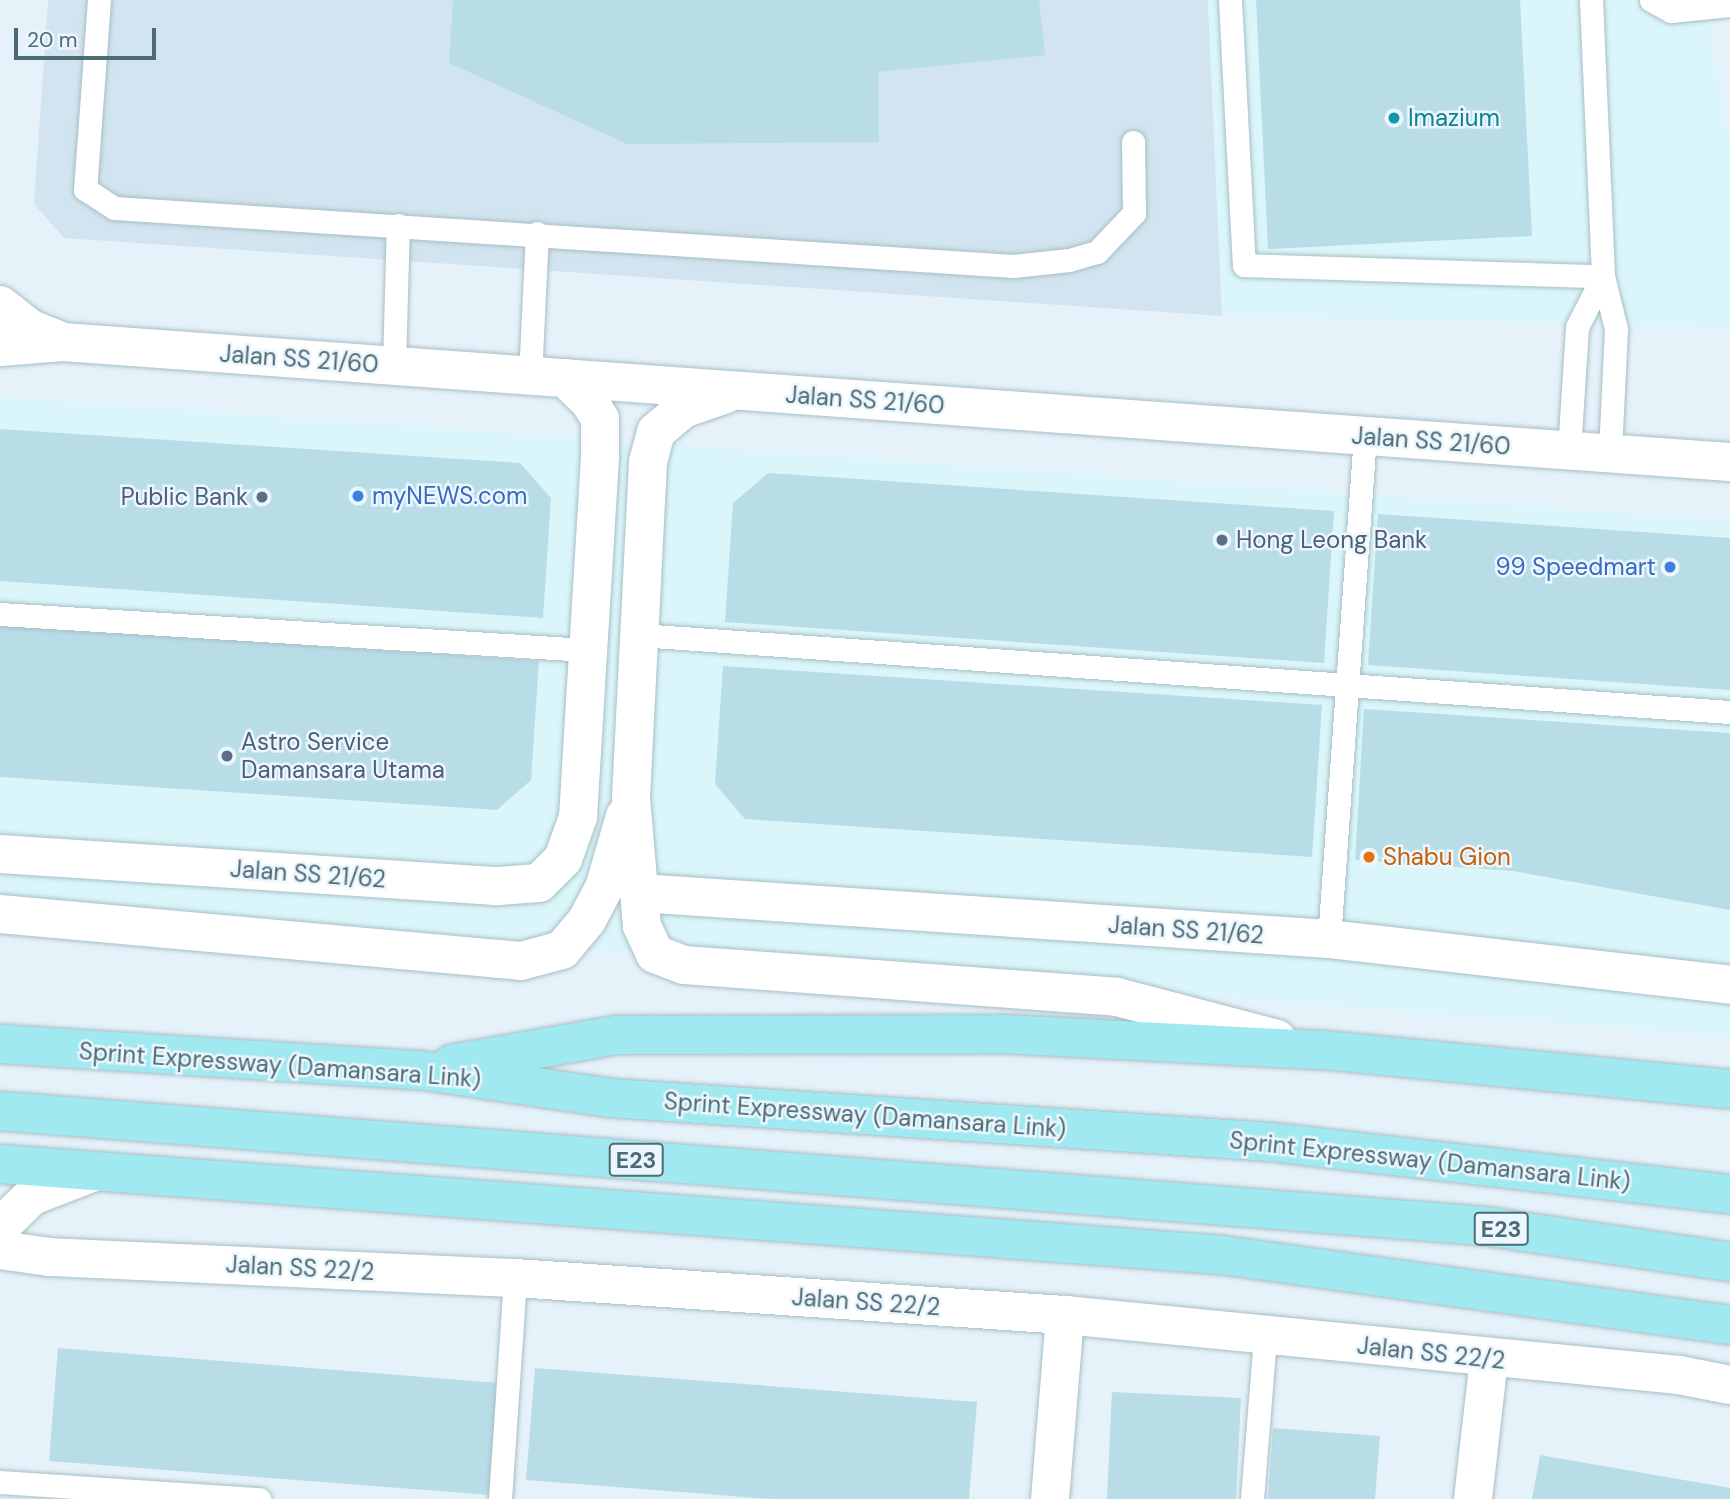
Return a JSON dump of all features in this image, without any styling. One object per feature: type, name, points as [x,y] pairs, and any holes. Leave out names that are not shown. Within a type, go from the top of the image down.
[{"type":"highway","points":[[419,1070],[616,1035],[1002,1034],[1323,1050],[1730,1089]]},
{"type":"highway","name":"Sprint Expressway (Damansara Link)","points":[[0,1044],[419,1070],[610,1098],[1271,1142],[1730,1194]]},
{"type":"highway","name":"E23","points":[[0,1111],[1484,1226],[1730,1262]]},
{"type":"highway","points":[[0,1164],[92,1173],[1222,1255],[1730,1325]]},
{"type":"street","points":[[0,304],[29,328],[63,342]]},
{"type":"street","name":"Jalan SS 21/60","points":[[0,347],[63,342],[1730,462]]},
{"type":"street","name":"Jalan SS 21/62","points":[[0,854],[498,886],[539,883],[563,859],[578,817],[600,419],[589,401],[547,377]]},
{"type":"street","points":[[735,390],[683,409],[656,432],[648,463],[631,798],[642,926],[655,954],[684,965],[1116,997],[1323,1050]]},
{"type":"street","points":[[0,914],[521,961],[562,950],[587,920],[604,888],[631,798]]},
{"type":"street","name":"Jalan SS 21/62","points":[[640,893],[1329,939],[1730,985]]},
{"type":"street","points":[[0,1227],[32,1196],[92,1173]]},
{"type":"street","name":"Jalan SS 22/2","points":[[0,1250],[49,1256],[515,1278],[1065,1315],[1489,1359],[1679,1375],[1730,1385]]},
{"type":"street","points":[[1051,1499],[1065,1315]]},
{"type":"street","points":[[1473,1499],[1489,1359]]},
{"type":"lane","points":[[99,0],[85,189],[114,208],[537,233],[911,262],[1013,266],[1069,260],[1097,252],[1134,214],[1133,142]]},
{"type":"lane","points":[[1230,0],[1244,265],[1603,276]]},
{"type":"lane","points":[[1591,0],[1603,276],[1616,329],[1610,453]]},
{"type":"lane","points":[[1651,0],[1671,12],[1730,5]]},
{"type":"lane","points":[[394,365],[398,225]]},
{"type":"lane","points":[[537,233],[547,377]]},
{"type":"lane","points":[[1569,451],[1577,327],[1603,276]]},
{"type":"lane","points":[[1329,939],[1365,436]]},
{"type":"lane","points":[[0,614],[587,650]]},
{"type":"lane","points":[[639,635],[1730,712]]},
{"type":"lane","points":[[500,1499],[515,1278]]},
{"type":"lane","points":[[1252,1499],[1265,1336]]},
{"type":"lane","points":[[0,1482],[259,1499]]},
{"type":"shaded area","points":[[48,0],[1208,0],[1222,316],[64,238],[34,204]]},
{"type":"shaded area","points":[[1208,0],[1704,0],[1730,146],[1730,327],[1222,316]]},
{"type":"shaded area","points":[[0,397],[1730,521],[1730,1036],[0,904]]},
{"type":"building","points":[[453,0],[1039,0],[1045,55],[878,72],[879,142],[627,144],[449,63]]},
{"type":"building","name":"Imazium","points":[[1256,0],[1520,0],[1532,236],[1268,249]]},
{"type":"building","points":[[0,429],[520,463],[551,498],[543,618],[0,581]]},
{"type":"building","points":[[768,473],[1334,511],[1324,663],[725,622],[733,503]]},
{"type":"building","points":[[1378,514],[1730,538],[1730,690],[1368,665]]},
{"type":"building","points":[[0,624],[539,661],[531,780],[497,810],[0,777]]},
{"type":"building","points":[[723,666],[1322,705],[1312,857],[745,819],[715,784]]},
{"type":"building","points":[[1364,709],[1730,733],[1730,910],[1513,871],[1355,860]]},
{"type":"building","points":[[58,1348],[499,1383],[490,1495],[49,1461]]},
{"type":"building","points":[[535,1368],[977,1402],[969,1499],[772,1499],[526,1480]]},
{"type":"building","points":[[1112,1392],[1241,1398],[1236,1499],[1107,1499]]},
{"type":"building","points":[[1273,1428],[1380,1436],[1375,1499],[1268,1499]]},
{"type":"building","points":[[1540,1455],[1730,1488],[1730,1499],[1532,1499]]},
{"type":"place","name":"Imazium","points":[[1394,118]]},
{"type":"place","name":"myNEWS.com","points":[[358,496]]},
{"type":"place","name":"Public Bank","points":[[262,497]]},
{"type":"place","name":"Hong Leong Bank","points":[[1222,540]]},
{"type":"place","name":"99 Speedmart","points":[[1670,567]]},
{"type":"place","name":"Astro Service Damansara Utama","points":[[227,756]]},
{"type":"place","name":"Shabu Gion","points":[[1369,857]]}]
